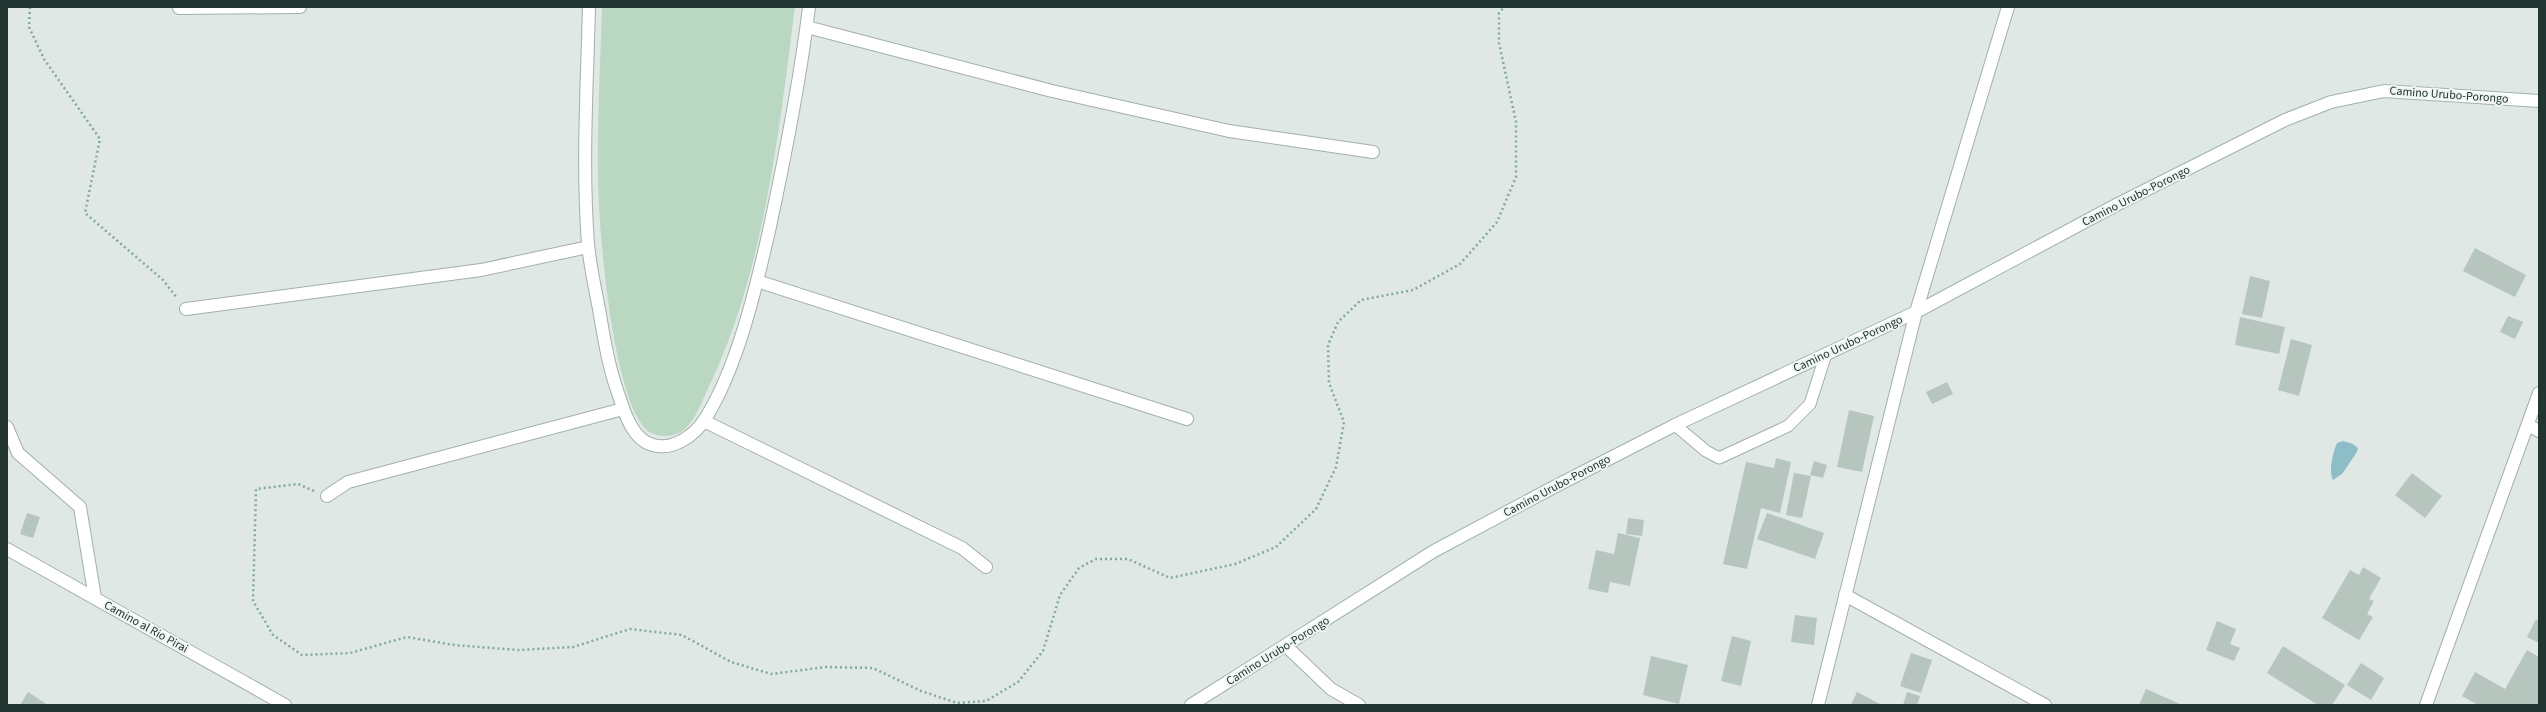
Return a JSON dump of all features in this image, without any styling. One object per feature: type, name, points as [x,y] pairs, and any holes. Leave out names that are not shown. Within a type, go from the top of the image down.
[{"type":"street","points":[[179,8],[300,7]]},
{"type":"street","points":[[590,7],[585,171],[588,247],[609,367],[623,409],[634,432],[653,445],[672,445],[686,439],[704,421],[715,401],[736,349],[757,281],[786,155],[809,7]]},
{"type":"street","points":[[1818,705],[1916,312],[2008,7]]},
{"type":"street","points":[[807,27],[1052,91],[1229,130],[1373,152]]},
{"type":"street","name":"Camino Urubo-Porongo","points":[[1191,705],[1434,551],[1675,425],[1916,312],[2146,190],[2285,120],[2331,102],[2384,91],[2539,101]]},
{"type":"street","points":[[186,309],[481,270],[588,247]]},
{"type":"street","points":[[757,281],[1188,419]]},
{"type":"street","points":[[2426,705],[2539,393]]},
{"type":"street","points":[[327,496],[348,482],[623,409]]},
{"type":"street","points":[[704,421],[962,548],[986,567]]},
{"type":"street","points":[[2528,425],[2539,431]]},
{"type":"street","points":[[7,427],[18,453],[80,507],[95,598]]},
{"type":"street","name":"Camino al Rio Pirai","points":[[7,549],[285,705]]},
{"type":"street","points":[[1845,595],[2045,705]]},
{"type":"street","points":[[1286,646],[1331,689],[1359,705]]},
{"type":"lane","points":[[1675,425],[1706,451],[1719,458],[1788,426],[1810,404],[1826,354]]},
{"type":"path","points":[[30,7],[29,27],[44,59],[100,139],[85,213],[163,280],[186,309]]},
{"type":"path","points":[[327,496],[298,484],[256,489],[253,601],[273,635],[302,655],[350,653],[408,637],[454,645],[518,650],[573,647],[630,628],[682,635],[731,662],[770,674],[826,667],[873,668],[921,691],[957,703],[986,701],[1018,682],[1042,652],[1060,595],[1079,568],[1096,559],[1128,559],[1170,578],[1235,564],[1276,547],[1316,509],[1336,467],[1344,422],[1329,383],[1328,345],[1338,322],[1361,300],[1413,290],[1460,264],[1496,222],[1516,177],[1516,122],[1499,43],[1499,13],[1504,7]]},
{"type":"green space","points":[[602,7],[795,7],[775,155],[755,253],[742,301],[726,348],[694,418],[685,429],[670,436],[653,434],[647,430],[636,415],[627,392],[619,363],[613,332],[604,269],[600,222],[598,168],[598,114]]},
{"type":"water","points":[[2343,441],[2353,444],[2358,448],[2357,452],[2342,474],[2333,480],[2331,467],[2333,456],[2337,443]]},
{"type":"building","points":[[2475,248],[2526,275],[2515,297],[2463,271]]},
{"type":"building","points":[[2250,276],[2270,281],[2262,318],[2242,314]]},
{"type":"building","points":[[2508,316],[2523,322],[2515,339],[2500,332]]},
{"type":"building","points":[[2240,317],[2285,327],[2279,354],[2235,345]]},
{"type":"building","points":[[2291,339],[2312,345],[2299,396],[2278,390]]},
{"type":"building","points":[[1947,382],[1953,394],[1932,404],[1926,392]]},
{"type":"building","points":[[1849,410],[1874,416],[1862,472],[1837,467]]},
{"type":"building","points":[[1776,458],[1791,462],[1780,513],[1761,508],[1747,569],[1723,564],[1746,462],[1774,468]]},
{"type":"building","points":[[1814,461],[1827,465],[1823,478],[1810,475]]},
{"type":"building","points":[[1794,473],[1811,476],[1802,518],[1786,515]]},
{"type":"building","points":[[2412,473],[2442,496],[2425,518],[2395,495]]},
{"type":"building","points":[[27,513],[40,517],[33,538],[20,534]]},
{"type":"building","points":[[1767,513],[1824,533],[1815,559],[1757,539]]},
{"type":"building","points":[[1628,518],[1644,520],[1642,536],[1626,534]]},
{"type":"building","points":[[1618,533],[1640,538],[1630,586],[1610,582],[1608,593],[1588,589],[1596,550],[1614,554]]},
{"type":"building","points":[[2363,567],[2381,578],[2369,599],[2374,601],[2367,614],[2373,617],[2359,640],[2322,618],[2350,570],[2359,575]]},
{"type":"building","points":[[1795,615],[1817,618],[1814,645],[1791,642]]},
{"type":"building","points":[[2536,619],[2539,621],[2539,643],[2527,637]]},
{"type":"building","points":[[2217,621],[2236,629],[2230,644],[2240,648],[2234,661],[2206,650]]},
{"type":"building","points":[[1732,636],[1751,641],[1741,686],[1721,681]]},
{"type":"building","points":[[2283,646],[2345,685],[2332,705],[2318,705],[2267,673]]},
{"type":"building","points":[[2527,650],[2539,657],[2539,705],[2478,705],[2462,696],[2475,672],[2505,689]]},
{"type":"building","points":[[1911,653],[1932,660],[1921,693],[1900,686]]},
{"type":"building","points":[[1651,656],[1688,665],[1679,704],[1643,695]]},
{"type":"building","points":[[2361,663],[2384,678],[2371,700],[2347,685]]},
{"type":"building","points":[[2146,689],[2180,704],[2139,705]]},
{"type":"building","points":[[28,692],[48,705],[20,705]]},
{"type":"building","points":[[1857,692],[1882,705],[1851,705]]},
{"type":"building","points":[[1907,692],[1920,696],[1917,705],[1903,705]]}]
